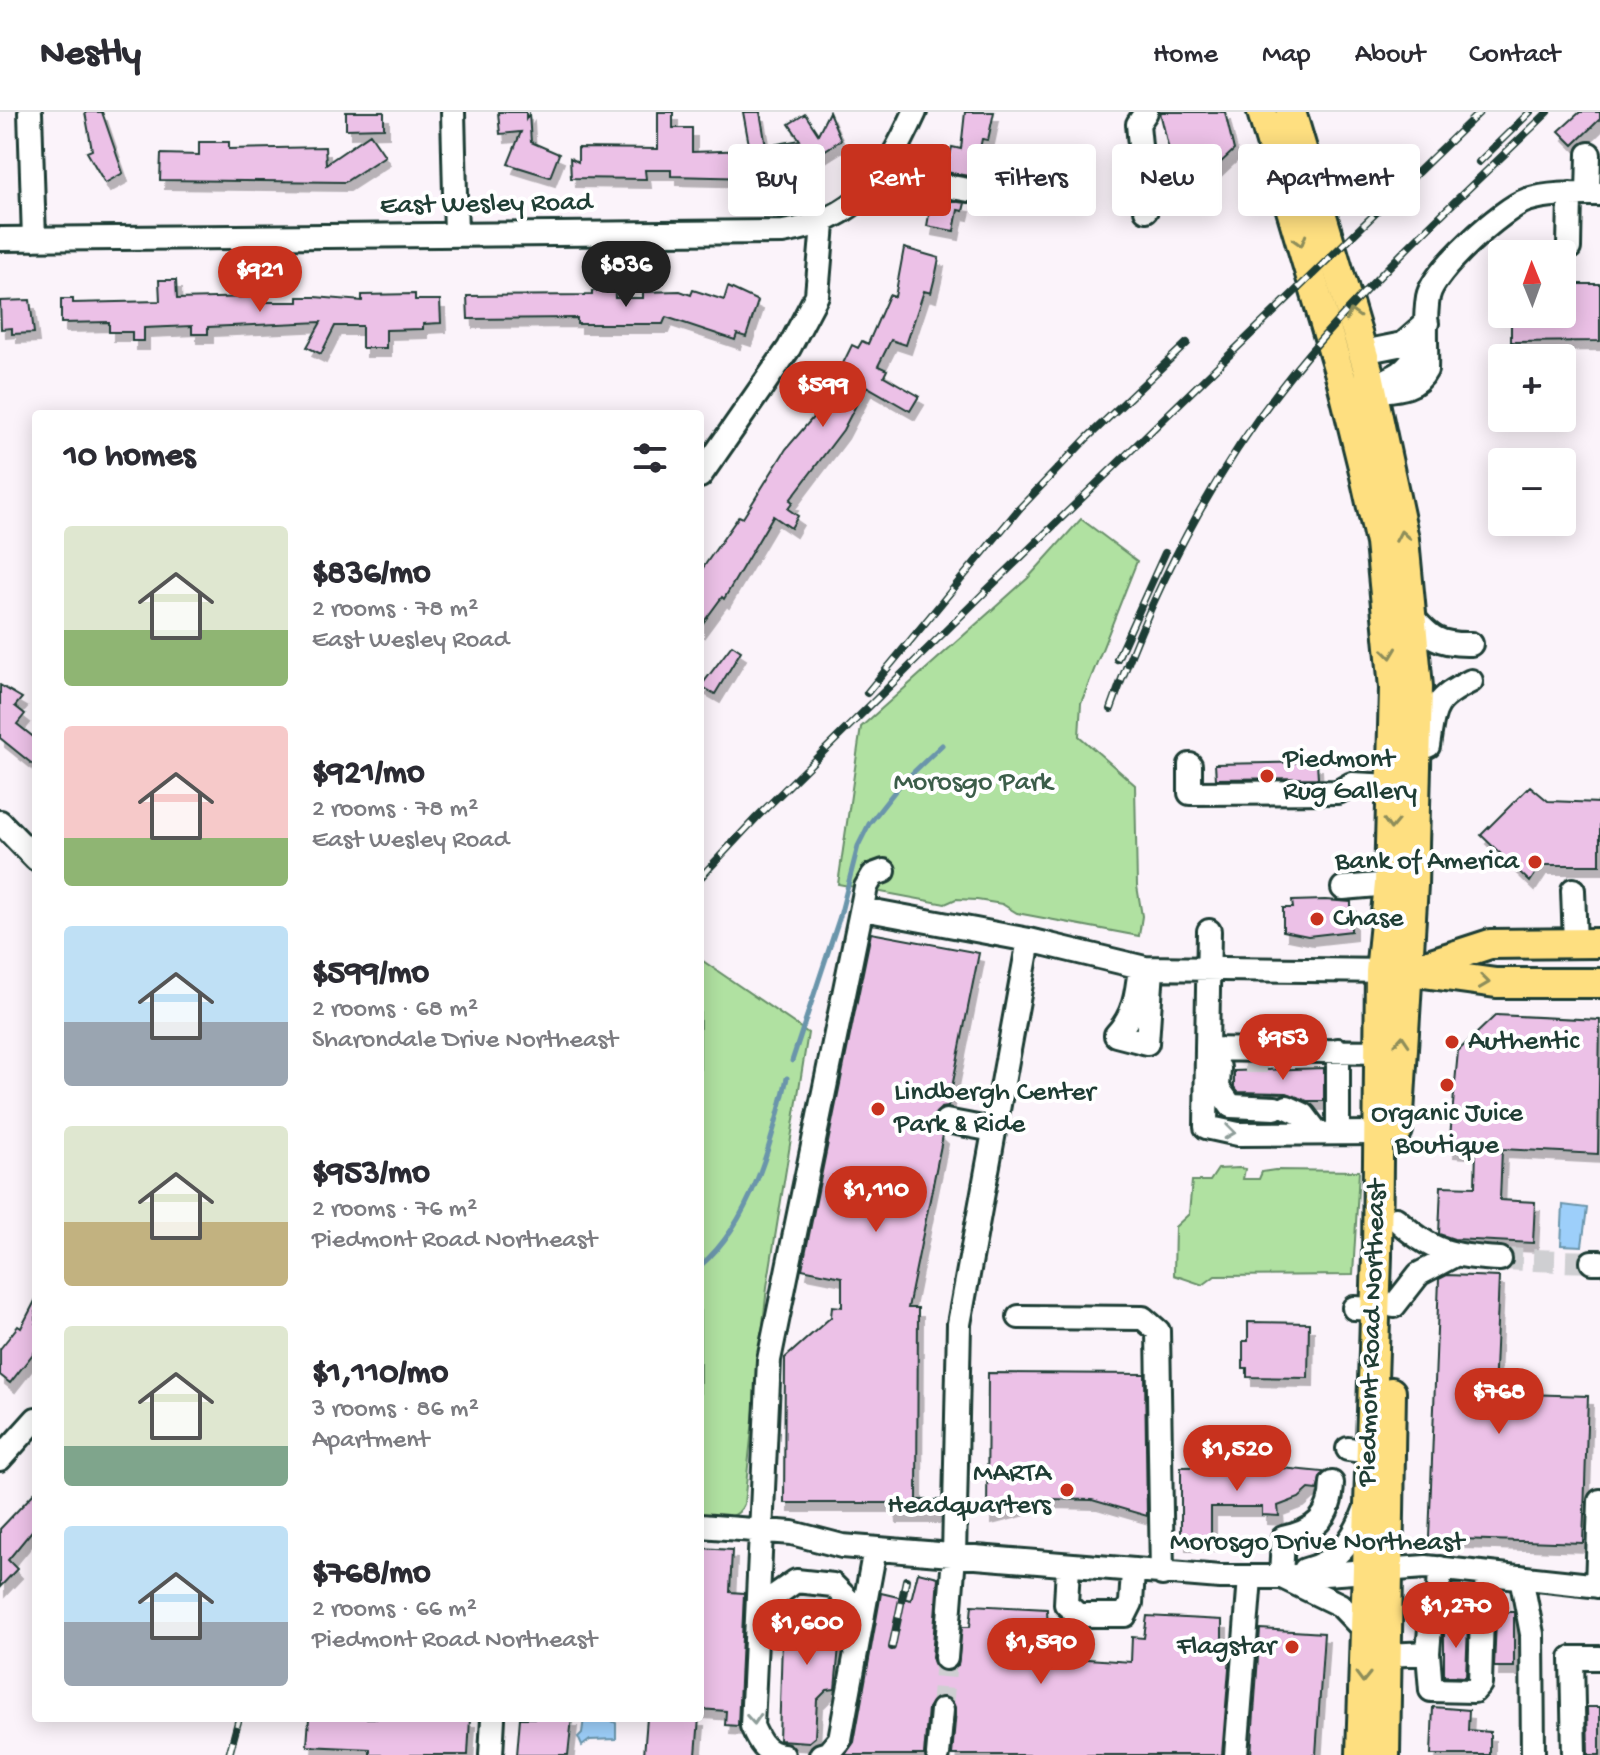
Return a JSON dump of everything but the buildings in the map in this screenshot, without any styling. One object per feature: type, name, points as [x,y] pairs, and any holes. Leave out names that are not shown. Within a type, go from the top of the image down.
[{"type":"main road","name":"Piedmont Road Northeast","points":[[1262,112],[1359,394],[1404,539],[1418,687],[1389,884],[1394,972],[1396,1219],[1374,1308],[1359,1450],[1387,1655],[1385,1755]]},
{"type":"main road","name":"Piedmont Road Northeast","points":[[1291,112],[1363,352],[1359,394],[1380,543],[1404,786],[1394,972],[1380,1052],[1374,1308],[1376,1571],[1364,1630],[1361,1755]]},
{"type":"main road","points":[[1394,972],[1490,944],[1588,943]]},
{"type":"main road","points":[[1394,972],[1496,983],[1600,983]]},
{"type":"street","points":[[30,112],[34,239]]},
{"type":"street","points":[[453,112],[456,235]]},
{"type":"street","name":"East Wesley Road","points":[[900,144],[915,112]]},
{"type":"street","points":[[1140,144],[1138,124],[1146,112]]},
{"type":"street","points":[[1572,240],[1586,194],[1589,154]]},
{"type":"street","points":[[1359,394],[1382,379],[1399,374],[1416,356],[1428,322],[1428,295],[1436,278],[1500,216],[1527,200],[1586,194]]},
{"type":"street","name":"East Wesley Road","points":[[0,239],[783,232],[823,224],[841,211]]},
{"type":"street","points":[[704,470],[789,348],[817,295],[823,224]]},
{"type":"street","points":[[1363,352],[1403,344],[1428,322]]},
{"type":"street","points":[[1410,614],[1424,631],[1446,645],[1471,644]]},
{"type":"street","points":[[1190,765],[1190,793],[1338,792],[1352,784],[1404,786],[1428,745],[1432,712],[1443,694],[1471,681]]},
{"type":"street","points":[[0,822],[32,855]]},
{"type":"street","points":[[783,1755],[772,1754],[759,1743],[752,1726],[760,1606],[760,1530],[769,1360],[866,887],[873,875],[884,871]]},
{"type":"street","points":[[1343,888],[1389,884]]},
{"type":"street","points":[[1573,890],[1588,943]]},
{"type":"street","points":[[863,909],[1029,940],[1146,968],[1394,972]]},
{"type":"street","points":[[1209,931],[1206,1127],[1238,1134],[1380,1133]]},
{"type":"street","points":[[946,1658],[954,1556],[959,1324],[1029,940]]},
{"type":"street","points":[[1146,968],[1147,1043],[1116,1035],[1128,1021],[1146,968]]},
{"type":"street","points":[[1207,1049],[1380,1052]]},
{"type":"street","points":[[1288,1062],[1310,1061],[1329,1050]]},
{"type":"street","points":[[1327,1132],[1329,1050]]},
{"type":"street","points":[[1245,1062],[1223,1062],[1217,1072],[1222,1099],[1231,1106],[1281,1108],[1304,1115],[1327,1132]]},
{"type":"street","points":[[946,1121],[993,1130]]},
{"type":"street","points":[[1396,1219],[1419,1242],[1453,1256],[1500,1259]]},
{"type":"street","points":[[1374,1308],[1419,1274],[1453,1256]]},
{"type":"street","points":[[1019,1317],[1143,1318],[1158,1331],[1162,1574]]},
{"type":"street","points":[[0,1459],[32,1423]]},
{"type":"street","points":[[1281,1577],[1283,1538],[1303,1534],[1323,1521],[1332,1499],[1332,1483]]},
{"type":"street","points":[[1598,1586],[1600,1501]]},
{"type":"street","points":[[1281,1577],[1314,1568],[1343,1549],[1354,1539],[1368,1502]]},
{"type":"street","name":"Morosgo Drive Northeast","points":[[704,1526],[760,1530],[875,1549],[1162,1574],[1250,1578],[1440,1568],[1598,1586]]},
{"type":"street","points":[[821,1755],[828,1753],[840,1739],[875,1549]]},
{"type":"street","points":[[1068,1567],[1066,1604],[1078,1615],[1125,1615],[1131,1603],[1133,1572]]},
{"type":"street","points":[[1438,1609],[1440,1568]]},
{"type":"street","points":[[1482,1613],[1480,1684],[1474,1691],[1431,1690],[1428,1653],[1431,1615],[1438,1609],[1486,1611],[1488,1574]]},
{"type":"street","points":[[1281,1577],[1340,1605],[1364,1630]]},
{"type":"street","points":[[1521,1577],[1532,1634],[1533,1755]]},
{"type":"street","points":[[1236,1755],[1250,1578]]},
{"type":"street","points":[[760,1606],[796,1581],[833,1585],[863,1615]]},
{"type":"street","points":[[1387,1655],[1428,1653]]},
{"type":"street","points":[[1574,1755],[1572,1658],[1600,1658]]},
{"type":"street","points":[[938,1755],[942,1710]]},
{"type":"street","points":[[491,1755],[493,1722]]},
{"type":"green space","name":"Morosgo Park","points":[[1081,519],[1137,561],[1081,703],[1079,736],[1135,785],[1137,886],[1142,916],[1139,936],[1017,913],[1002,904],[956,899],[945,904],[838,884],[861,727],[1028,578]]},
{"type":"green space","points":[[704,962],[808,1033],[767,1287],[744,1504],[736,1514],[726,1518],[704,1516]]},
{"type":"green space","points":[[1218,1169],[1245,1169],[1243,1179],[1259,1179],[1262,1172],[1275,1170],[1359,1171],[1353,1275],[1215,1276],[1203,1285],[1174,1275],[1175,1227],[1189,1214],[1192,1181],[1210,1181]]},
{"type":"water","points":[[1563,1205],[1587,1208],[1582,1246],[1561,1245]]},
{"type":"water","points":[[583,1722],[616,1723],[616,1739],[590,1740],[582,1746],[578,1737]]},
{"type":"waterway","points":[[792,1061],[840,916],[858,846],[869,824],[899,786],[942,745]]},
{"type":"waterway","points":[[704,1262],[733,1227],[757,1180],[787,1078]]},
{"type":"tunnel","points":[[1245,1062],[1288,1062]]},
{"type":"tunnel","points":[[1500,1259],[1592,1262]]},
{"type":"tunnel","points":[[942,1710],[946,1658]]},
{"type":"railway","points":[[704,874],[756,818],[987,590],[1480,112]]},
{"type":"railway","points":[[1479,162],[1530,112]]},
{"type":"railway","points":[[1111,709],[1174,560],[1199,512],[1257,420],[1289,377],[1378,278],[1548,112]]},
{"type":"railway","points":[[867,693],[1019,509],[1087,438],[1187,343]]},
{"type":"railway","points":[[1117,659],[1165,553]]},
{"type":"railway","points":[[892,1647],[906,1580]]},
{"type":"railway","points":[[229,1755],[238,1722]]},
{"type":"place","name":"Piedmont Rug Gallery","points":[[1267,776]]},
{"type":"place","name":"Bank of America","points":[[1535,862]]},
{"type":"place","name":"Chase","points":[[1317,919]]},
{"type":"place","name":"Authentic","points":[[1452,1042]]},
{"type":"place","name":"Organic Juice Boutique","points":[[1447,1085]]},
{"type":"place","name":"Lindbergh Center Park & Ride","points":[[878,1109]]},
{"type":"place","name":"MARTA Headquarters","points":[[1067,1490]]},
{"type":"place","name":"Flagstar","points":[[1292,1647]]}]
